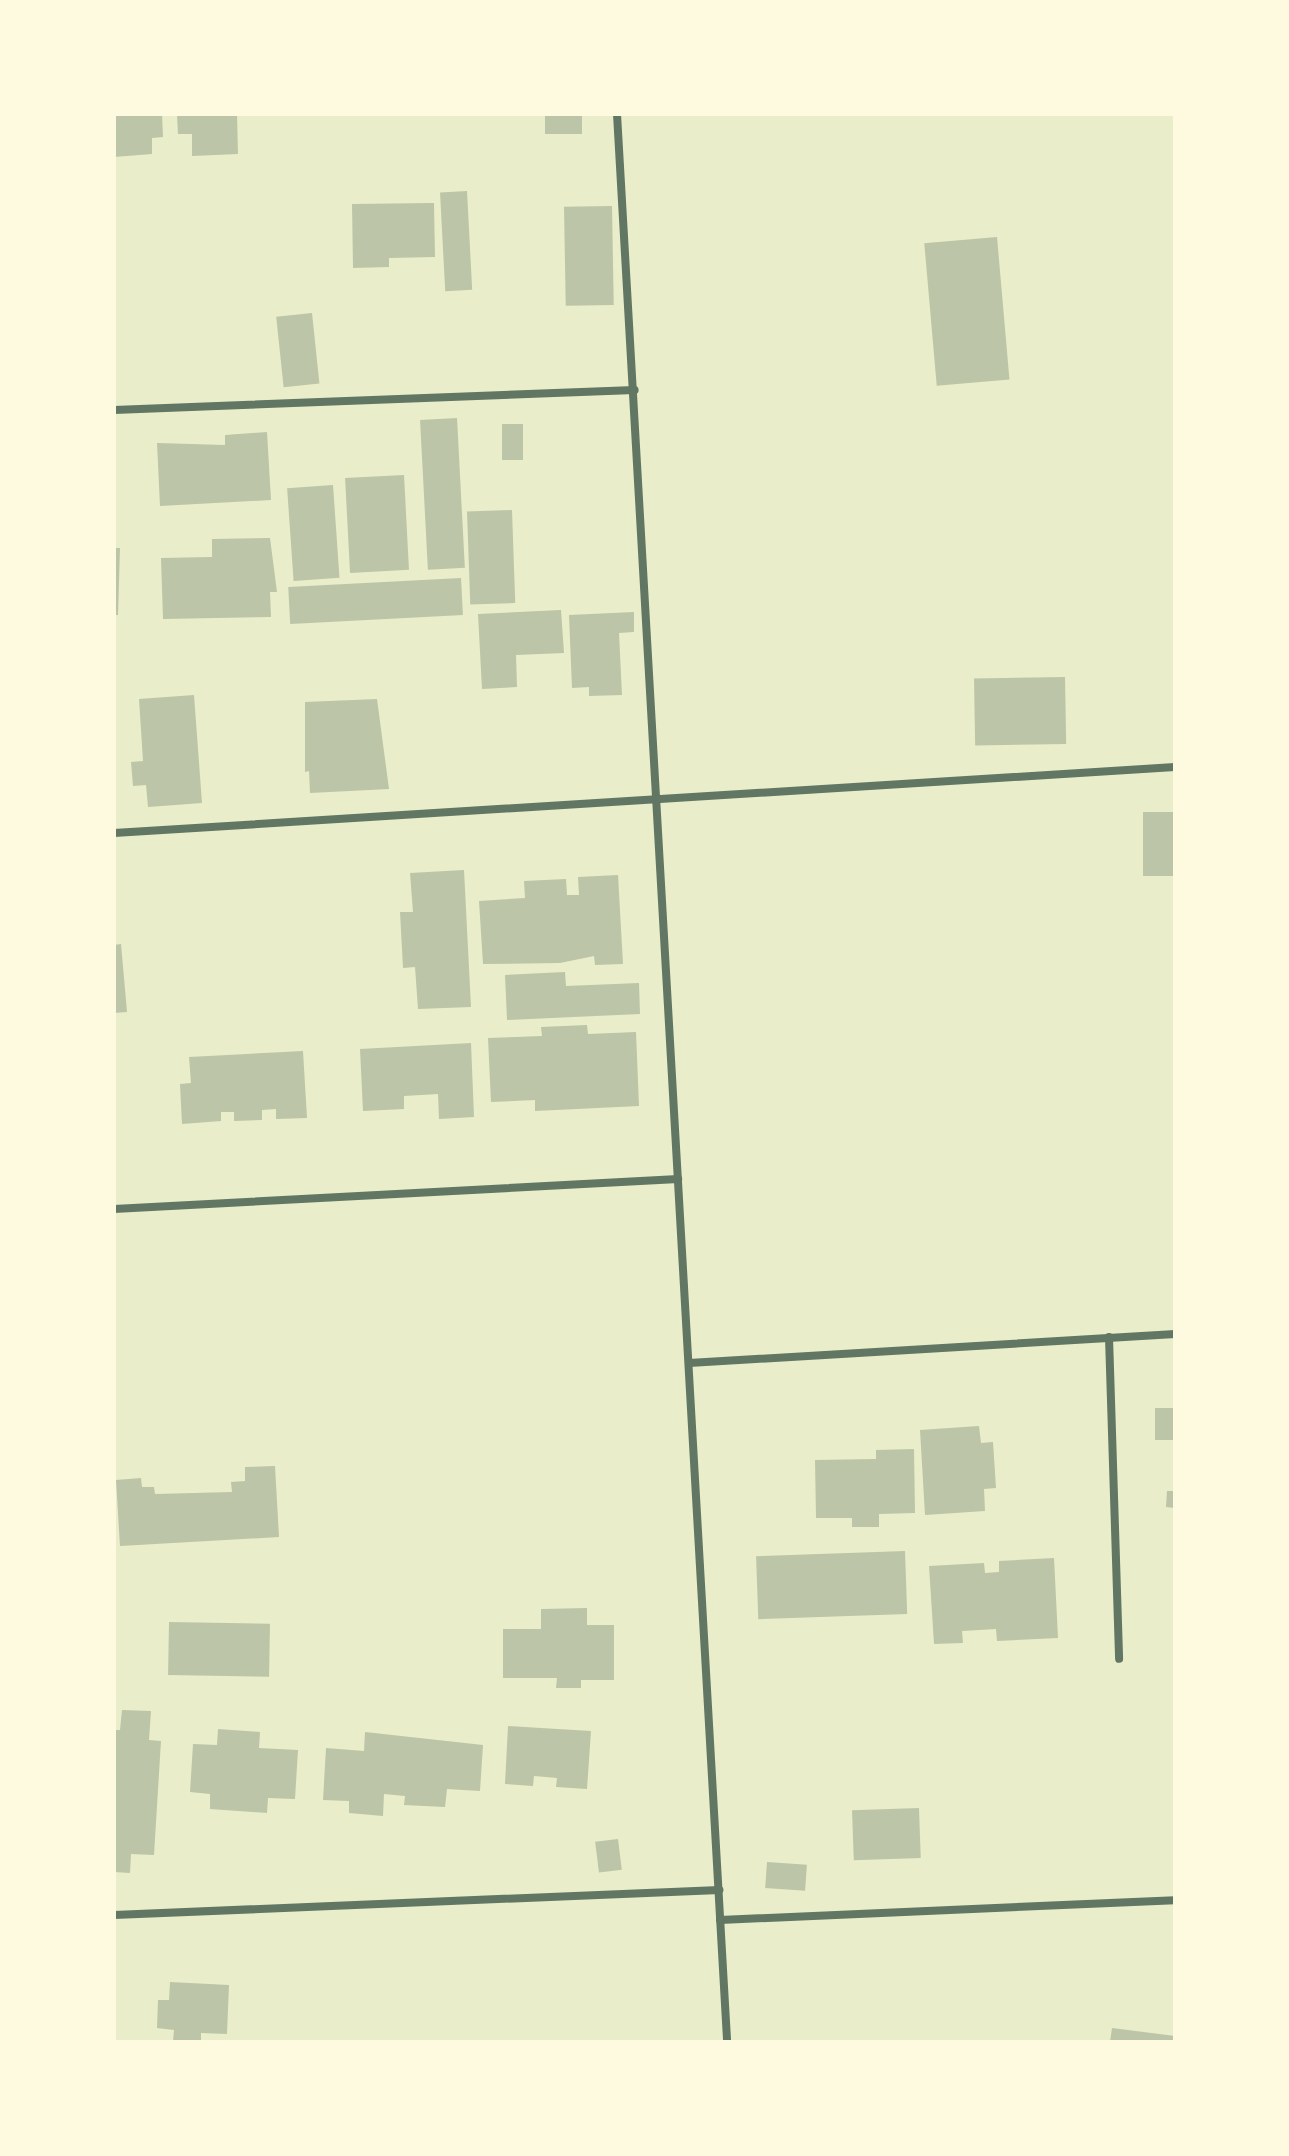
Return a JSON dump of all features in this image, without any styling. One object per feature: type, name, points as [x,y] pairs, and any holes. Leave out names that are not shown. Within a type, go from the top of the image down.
[{"type":"street","points":[[617,114],[727,2042]]},
{"type":"street","points":[[114,410],[635,390]]},
{"type":"street","points":[[114,833],[657,796],[1175,767]]},
{"type":"street","points":[[114,1209],[678,1179]]},
{"type":"street","points":[[689,1363],[1175,1334]]},
{"type":"street","points":[[1109,1337],[1119,1659]]},
{"type":"street","points":[[114,1915],[719,1890]]},
{"type":"street","points":[[720,1920],[1175,1900]]},
{"type":"building","points":[[114,114],[162,114],[163,137],[152,138],[152,154],[114,157]]},
{"type":"building","points":[[177,114],[237,114],[238,154],[192,156],[192,134],[178,134]]},
{"type":"building","points":[[545,114],[582,114],[582,134],[545,134]]},
{"type":"building","points":[[467,191],[472,290],[445,291],[440,192]]},
{"type":"building","points":[[434,203],[435,257],[389,258],[389,267],[353,268],[352,204]]},
{"type":"building","points":[[612,206],[614,305],[566,306],[564,207]]},
{"type":"building","points":[[997,237],[1009,379],[937,386],[924,243]]},
{"type":"building","points":[[312,313],[319,384],[284,387],[276,317]]},
{"type":"building","points":[[457,418],[465,568],[428,570],[420,420]]},
{"type":"building","points":[[502,424],[523,424],[523,460],[502,460]]},
{"type":"building","points":[[267,432],[271,500],[160,506],[157,443],[225,445],[225,435]]},
{"type":"building","points":[[404,475],[409,570],[350,573],[345,478]]},
{"type":"building","points":[[333,485],[339,578],[294,581],[287,488]]},
{"type":"building","points":[[512,510],[515,603],[470,605],[467,512]]},
{"type":"building","points":[[270,538],[277,592],[270,592],[271,617],[163,619],[161,558],[212,557],[212,539]]},
{"type":"building","points":[[114,548],[120,548],[118,615],[114,615]]},
{"type":"building","points":[[461,578],[463,615],[290,624],[288,587]]},
{"type":"building","points":[[561,610],[564,653],[516,655],[517,687],[482,689],[478,614]]},
{"type":"building","points":[[634,612],[634,632],[619,633],[622,695],[589,696],[589,687],[572,688],[569,615]]},
{"type":"building","points":[[1065,677],[1066,744],[975,746],[974,679]]},
{"type":"building","points":[[194,695],[202,803],[148,807],[146,785],[133,786],[131,762],[143,761],[139,699]]},
{"type":"building","points":[[377,699],[389,789],[310,793],[309,771],[305,772],[305,702]]},
{"type":"building","points":[[1143,812],[1175,812],[1175,876],[1143,876]]},
{"type":"building","points":[[464,870],[471,1007],[418,1009],[415,967],[403,968],[400,912],[413,912],[410,873]]},
{"type":"building","points":[[618,875],[623,964],[595,965],[594,956],[560,963],[483,964],[479,901],[525,898],[524,881],[566,879],[567,895],[579,895],[578,877]]},
{"type":"building","points":[[121,944],[127,1012],[114,1013],[114,945]]},
{"type":"building","points":[[565,972],[566,986],[639,983],[640,1014],[507,1020],[505,975]]},
{"type":"building","points":[[587,1025],[588,1034],[636,1032],[639,1106],[535,1111],[535,1100],[491,1102],[488,1038],[542,1036],[541,1027]]},
{"type":"building","points":[[471,1043],[474,1117],[439,1119],[438,1094],[404,1096],[404,1109],[363,1111],[360,1049]]},
{"type":"building","points":[[303,1051],[307,1118],[276,1119],[276,1109],[262,1110],[262,1120],[234,1121],[234,1112],[221,1112],[221,1121],[182,1124],[180,1084],[191,1083],[189,1057]]},
{"type":"building","points":[[1155,1408],[1173,1408],[1173,1440],[1155,1440]]},
{"type":"building","points":[[979,1426],[981,1443],[993,1442],[996,1488],[984,1489],[985,1511],[925,1515],[920,1430]]},
{"type":"building","points":[[914,1449],[915,1513],[879,1514],[879,1527],[852,1527],[852,1518],[816,1518],[815,1460],[876,1459],[876,1450]]},
{"type":"building","points":[[275,1466],[279,1537],[120,1546],[116,1480],[141,1478],[142,1487],[154,1487],[155,1494],[232,1492],[231,1482],[245,1481],[245,1467]]},
{"type":"building","points":[[1167,1491],[1175,1491],[1175,1508],[1166,1507]]},
{"type":"building","points":[[905,1551],[907,1614],[758,1619],[756,1556]]},
{"type":"building","points":[[1054,1558],[1058,1638],[997,1641],[996,1629],[962,1631],[963,1643],[934,1644],[929,1566],[984,1563],[985,1573],[999,1572],[999,1561]]},
{"type":"building","points":[[587,1608],[587,1625],[614,1625],[614,1680],[581,1680],[581,1688],[556,1688],[557,1678],[503,1678],[503,1629],[541,1629],[541,1609]]},
{"type":"building","points":[[169,1622],[270,1624],[269,1677],[168,1675]]},
{"type":"building","points":[[122,1710],[151,1711],[149,1740],[161,1741],[154,1855],[131,1854],[130,1873],[114,1872],[114,1730],[120,1730]]},
{"type":"building","points":[[508,1726],[591,1731],[587,1789],[556,1787],[557,1778],[534,1776],[533,1786],[505,1784]]},
{"type":"building","points":[[218,1729],[260,1732],[259,1748],[298,1750],[295,1799],[268,1798],[267,1813],[210,1809],[210,1794],[190,1792],[193,1744],[217,1745]]},
{"type":"building","points":[[365,1732],[483,1745],[480,1791],[447,1789],[445,1807],[404,1805],[405,1796],[384,1794],[383,1816],[349,1813],[349,1801],[323,1800],[326,1748],[364,1751]]},
{"type":"building","points":[[919,1808],[921,1858],[854,1860],[852,1810]]},
{"type":"building","points":[[618,1839],[622,1870],[599,1873],[595,1842]]},
{"type":"building","points":[[767,1862],[807,1865],[805,1891],[765,1888]]},
{"type":"building","points":[[170,1982],[229,1985],[227,2034],[201,2033],[201,2042],[173,2042],[174,2030],[157,2028],[158,2000],[169,2000]]},
{"type":"building","points":[[1112,2028],[1175,2036],[1175,2042],[1110,2042]]}]
